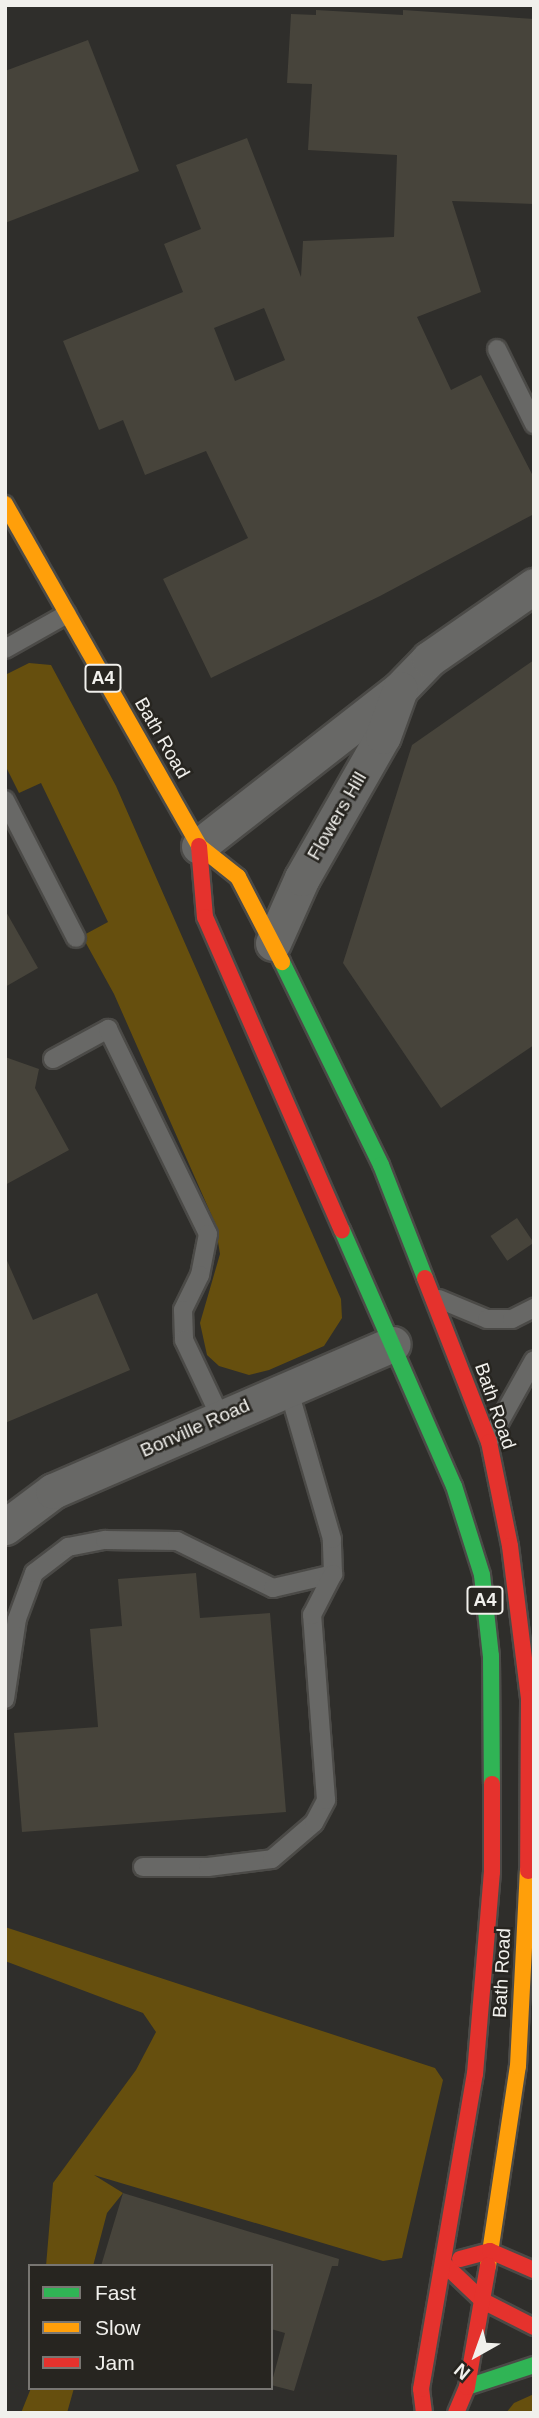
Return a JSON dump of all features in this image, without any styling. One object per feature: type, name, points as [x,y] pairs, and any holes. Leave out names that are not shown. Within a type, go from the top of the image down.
[{"type":"main road","name":"Bath Road","points":[[5,504],[199,846],[238,877],[273,943],[381,1165],[429,1294],[489,1442],[510,1546],[529,1698],[528,1871],[518,2066],[490,2251]]},
{"type":"main road","name":"Bath Road","points":[[199,846],[205,917],[454,1486],[482,1575],[491,1656],[492,1872],[475,2074],[444,2264]]},
{"type":"main road","points":[[444,2264],[490,2251],[534,2270]]},
{"type":"main road","name":"A4","points":[[456,2413],[467,2387],[490,2251]]},
{"type":"main road","points":[[444,2264],[483,2301],[534,2327]]},
{"type":"main road","name":"A4","points":[[424,2413],[421,2389],[444,2264]]},
{"type":"main road","points":[[467,2387],[534,2365]]},
{"type":"street","name":"Flowers Hill","points":[[199,846],[400,689],[429,659],[534,586]]},
{"type":"street","name":"Flowers Hill","points":[[273,943],[302,878],[383,736],[400,689]]},
{"type":"street","name":"Bonville Road","points":[[5,1527],[53,1491],[220,1416],[393,1344]]},
{"type":"lane","points":[[497,349],[534,424]]},
{"type":"lane","points":[[5,649],[67,614]]},
{"type":"lane","points":[[5,800],[76,938]]},
{"type":"lane","points":[[53,1059],[107,1029],[208,1234],[200,1275],[184,1310],[184,1340],[220,1416]]},
{"type":"lane","points":[[429,1294],[487,1318],[512,1319],[534,1308]]},
{"type":"lane","points":[[489,1442],[534,1360]]},
{"type":"lane","points":[[143,1867],[208,1867],[272,1859],[314,1823],[326,1800],[312,1615],[333,1574],[332,1539],[288,1388]]},
{"type":"lane","points":[[5,1699],[17,1619],[34,1573],[68,1547],[105,1540],[177,1541],[273,1588],[333,1574]]},
{"type":"shaded area","points":[[29,663],[51,665],[116,786],[341,1299],[342,1318],[324,1346],[269,1370],[249,1375],[219,1366],[207,1355],[200,1323],[220,1254],[215,1223],[114,994],[82,936],[108,922],[41,783],[19,793],[5,765],[5,675]]},
{"type":"shaded area","points":[[5,1927],[435,2068],[443,2080],[402,2258],[383,2261],[94,2175],[123,2193],[107,2213],[94,2264],[46,2264],[53,2183],[136,2070],[156,2032],[143,2013],[5,1961]]},
{"type":"shaded area","points":[[30,2390],[73,2390],[67,2413],[21,2413]]},
{"type":"shaded area","points":[[534,2394],[534,2413],[506,2413],[514,2403]]},
{"type":"building","points":[[316,10],[403,15],[403,10],[534,19],[534,204],[452,201],[481,292],[417,317],[451,390],[481,375],[534,478],[534,514],[380,596],[211,678],[163,579],[248,538],[206,451],[145,475],[123,420],[99,430],[63,341],[183,292],[164,244],[201,229],[176,165],[247,138],[301,277],[303,241],[394,237],[397,155],[308,150],[312,84],[287,83],[291,14],[316,15]],"holes":[[[264,308],[285,360],[235,381],[214,328]]]},
{"type":"building","points":[[88,40],[139,171],[5,223],[5,71]]},
{"type":"building","points":[[534,660],[534,1045],[441,1108],[343,963],[412,745]]},
{"type":"building","points":[[5,910],[38,968],[5,987]]},
{"type":"building","points":[[5,1057],[39,1069],[35,1088],[69,1150],[5,1185]]},
{"type":"building","points":[[517,1218],[534,1243],[507,1261],[490,1236]]},
{"type":"building","points":[[5,1256],[33,1320],[97,1293],[130,1370],[5,1423]]},
{"type":"building","points":[[196,1573],[200,1618],[270,1613],[286,1812],[22,1832],[14,1733],[98,1727],[90,1629],[122,1626],[118,1579]]},
{"type":"building","points":[[123,2193],[339,2259],[338,2266],[332,2266],[294,2391],[273,2386],[285,2333],[273,2330],[273,2264],[102,2264]]},
{"type":"traffic: fast","points":[[282,962],[381,1165],[425,1278]]},
{"type":"traffic: fast","points":[[342,1230],[454,1486],[482,1575],[491,1656],[492,1784]]},
{"type":"traffic: fast","points":[[467,2387],[534,2365]]},
{"type":"traffic: slow","points":[[5,504],[199,846],[238,877],[282,962]]},
{"type":"traffic: slow","points":[[488,2266],[518,2066],[528,1871]]},
{"type":"traffic: jam","points":[[199,846],[205,917],[342,1230]]},
{"type":"traffic: jam","points":[[425,1278],[489,1442],[510,1546],[529,1698],[528,1871]]},
{"type":"traffic: jam","points":[[424,2413],[421,2389],[475,2074],[492,1872],[492,1784]]},
{"type":"traffic: jam","points":[[460,2259],[490,2251],[534,2270]]},
{"type":"traffic: jam","points":[[444,2264],[483,2301],[534,2327]]},
{"type":"traffic: jam","points":[[456,2413],[467,2387],[488,2266]]}]
